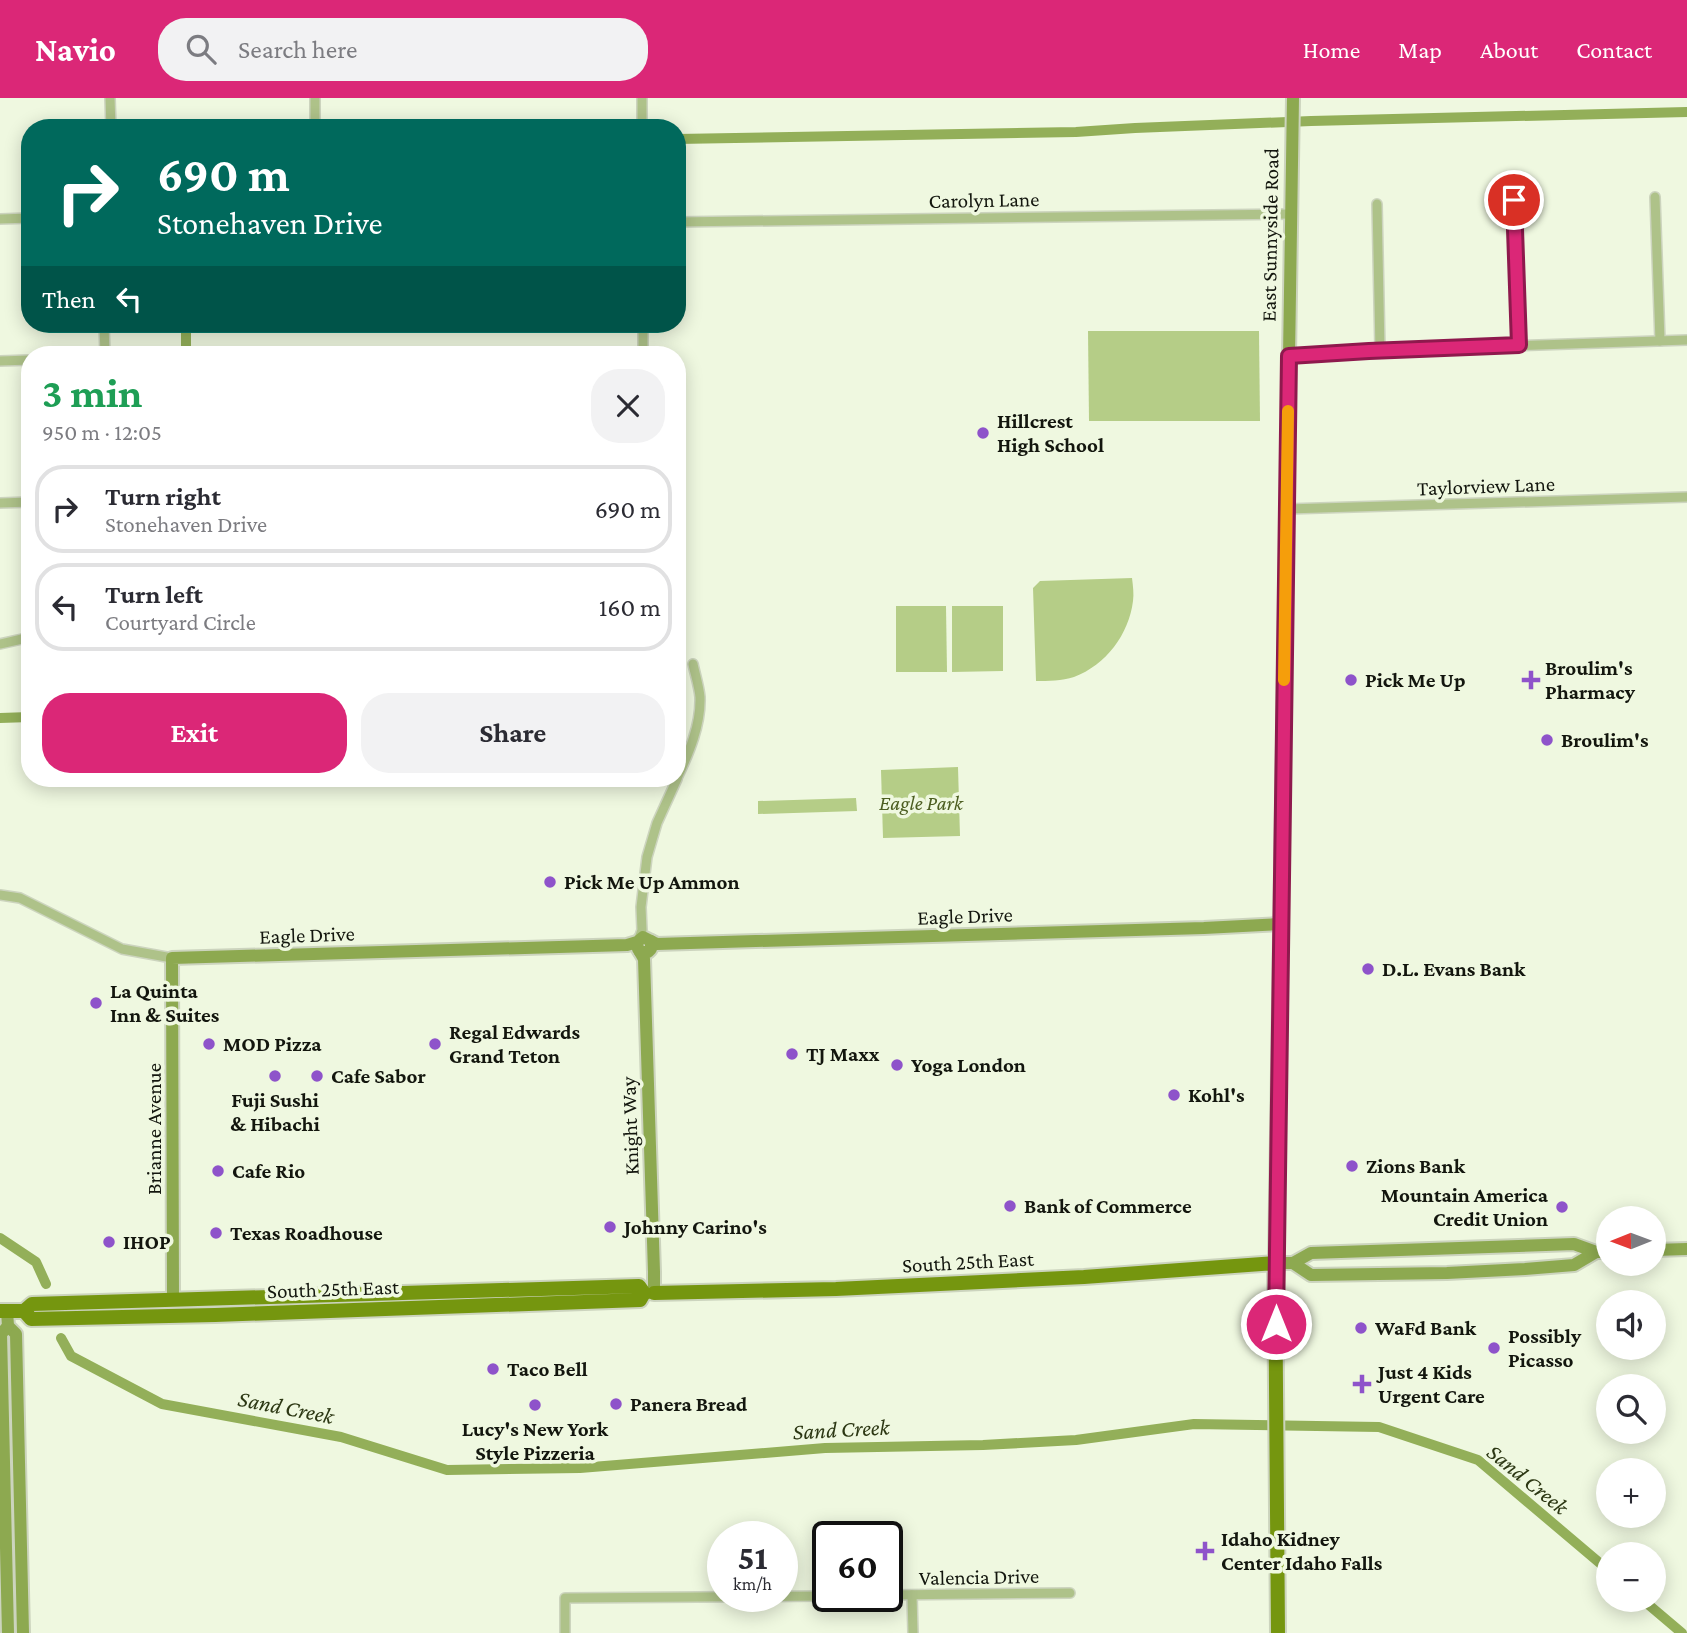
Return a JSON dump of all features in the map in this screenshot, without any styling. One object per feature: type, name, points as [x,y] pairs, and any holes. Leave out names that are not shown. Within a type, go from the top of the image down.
[{"type":"main road","name":"South 25th East","points":[[24,1311],[31,1319],[215,1315],[639,1286],[649,1293],[836,1289],[1057,1279],[1275,1263]]},
{"type":"main road","name":"East Sunnyside Road","points":[[1275,1263],[1278,1633]]},
{"type":"main road","name":"South 25th East","points":[[5,1316],[24,1311],[32,1304],[250,1297],[419,1300]]},
{"type":"main road","points":[[215,1315],[217,1306],[236,1305],[250,1297]]},
{"type":"street","points":[[110,98],[111,119]]},
{"type":"street","points":[[314,119],[315,98]]},
{"type":"street","points":[[642,98],[642,119]]},
{"type":"street","name":"East Sunnyside Road","points":[[1275,1263],[1293,98]]},
{"type":"street","points":[[1655,197],[1660,341]]},
{"type":"street","points":[[1514,200],[1519,345]]},
{"type":"street","points":[[1377,204],[1380,350]]},
{"type":"street","name":"Carolyn Lane","points":[[686,222],[1291,214]]},
{"type":"street","points":[[0,219],[21,218]]},
{"type":"street","points":[[1289,356],[1380,350],[1687,340]]},
{"type":"street","points":[[0,361],[21,360]]},
{"type":"street","name":"Taylorview Lane","points":[[1287,509],[1687,497]]},
{"type":"street","points":[[0,503],[21,502]]},
{"type":"street","points":[[0,644],[21,639]]},
{"type":"street","name":"Knight Way","points":[[686,758],[698,719],[699,693],[692,664]]},
{"type":"street","name":"Knight Way","points":[[649,1293],[644,945],[641,907],[647,857],[657,823],[673,787]]},
{"type":"street","name":"Eagle Drive","points":[[0,895],[20,898],[122,949],[172,958],[1280,924]]},
{"type":"street","name":"Brianne Avenue","points":[[172,958],[173,1299]]},
{"type":"street","name":"South 25th East","points":[[1275,1263],[1293,1263],[1311,1253],[1354,1251],[1574,1244],[1596,1250]]},
{"type":"street","points":[[1666,1250],[1687,1249]]},
{"type":"street","name":"South 25th East","points":[[1293,1263],[1311,1275],[1447,1273],[1574,1265],[1596,1255]]},
{"type":"street","points":[[5,1316],[1,1334],[8,1633]]},
{"type":"street","points":[[5,1316],[16,1334],[23,1633]]},
{"type":"street","name":"Valencia Drive","points":[[903,1595],[1070,1593]]},
{"type":"street","points":[[912,1595],[913,1633]]},
{"type":"street","points":[[565,1633],[565,1598],[812,1596]]},
{"type":"green space","points":[[1088,331],[1259,331],[1260,421],[1089,421]]},
{"type":"green space","points":[[1132,578],[1133,596],[1127,625],[1106,656],[1086,672],[1074,677],[1036,681],[1033,588],[1040,581]]},
{"type":"green space","points":[[896,606],[946,606],[947,672],[896,672]]},
{"type":"green space","points":[[952,606],[1003,606],[1003,671],[952,672]]},
{"type":"green space","name":"Eagle Park","points":[[958,767],[960,836],[883,838],[881,770]]},
{"type":"green space","points":[[856,798],[857,811],[758,814],[758,801]]},
{"type":"waterway","points":[[686,139],[1076,132],[1311,121],[1687,112]]},
{"type":"waterway","points":[[186,333],[186,346]]},
{"type":"waterway","points":[[0,718],[21,717]]},
{"type":"waterway","name":"Sand Creek","points":[[0,1238],[36,1262],[46,1284]]},
{"type":"waterway","name":"Sand Creek","points":[[61,1338],[71,1356],[162,1404],[341,1437],[447,1470],[580,1468],[825,1448],[1076,1440],[1194,1424],[1379,1427],[1478,1460],[1596,1560]]},
{"type":"waterway","name":"Sand Creek","points":[[1657,1612],[1682,1633]]},
{"type":"slow traffic","points":[[1284,680],[1288,411]]},
{"type":"place","name":"Hillcrest High School","points":[[983,433]]},
{"type":"place","name":"Pick Me Up","points":[[1351,680]]},
{"type":"place","name":"Broulim's Pharmacy","points":[[1531,680]]},
{"type":"place","name":"Broulim's","points":[[1547,740]]},
{"type":"place","name":"Pick Me Up Ammon","points":[[550,882]]},
{"type":"place","name":"D.L. Evans Bank","points":[[1368,969]]},
{"type":"place","name":"La Quinta Inn & Suites","points":[[96,1003]]},
{"type":"place","name":"MOD Pizza","points":[[209,1044]]},
{"type":"place","name":"Regal Edwards Grand Teton","points":[[435,1044]]},
{"type":"place","name":"TJ Maxx","points":[[792,1054]]},
{"type":"place","name":"Yoga London","points":[[897,1065]]},
{"type":"place","name":"Fuji Sushi & Hibachi","points":[[275,1076]]},
{"type":"place","name":"Cafe Sabor","points":[[317,1076]]},
{"type":"place","name":"Kohl's","points":[[1174,1095]]},
{"type":"place","name":"Zions Bank","points":[[1352,1166]]},
{"type":"place","name":"Cafe Rio","points":[[218,1171]]},
{"type":"place","name":"Bank of Commerce","points":[[1010,1206]]},
{"type":"place","name":"Mountain America Credit Union","points":[[1562,1207]]},
{"type":"place","name":"Johnny Carino's","points":[[610,1227]]},
{"type":"place","name":"Texas Roadhouse","points":[[216,1233]]},
{"type":"place","name":"IHOP","points":[[109,1242]]},
{"type":"place","name":"WaFd Bank","points":[[1361,1328]]},
{"type":"place","name":"Possibly Picasso","points":[[1494,1348]]},
{"type":"place","name":"Taco Bell","points":[[493,1369]]},
{"type":"place","name":"Just 4 Kids Urgent Care","points":[[1362,1384]]},
{"type":"place","name":"Panera Bread","points":[[616,1404]]},
{"type":"place","name":"Lucy's New York Style Pizzeria","points":[[535,1405]]},
{"type":"place","name":"Idaho Kidney Center Idaho Falls","points":[[1205,1551]]},
{"type":"route","points":[[1276,1324],[1289,356],[1519,345],[1514,200]]}]
